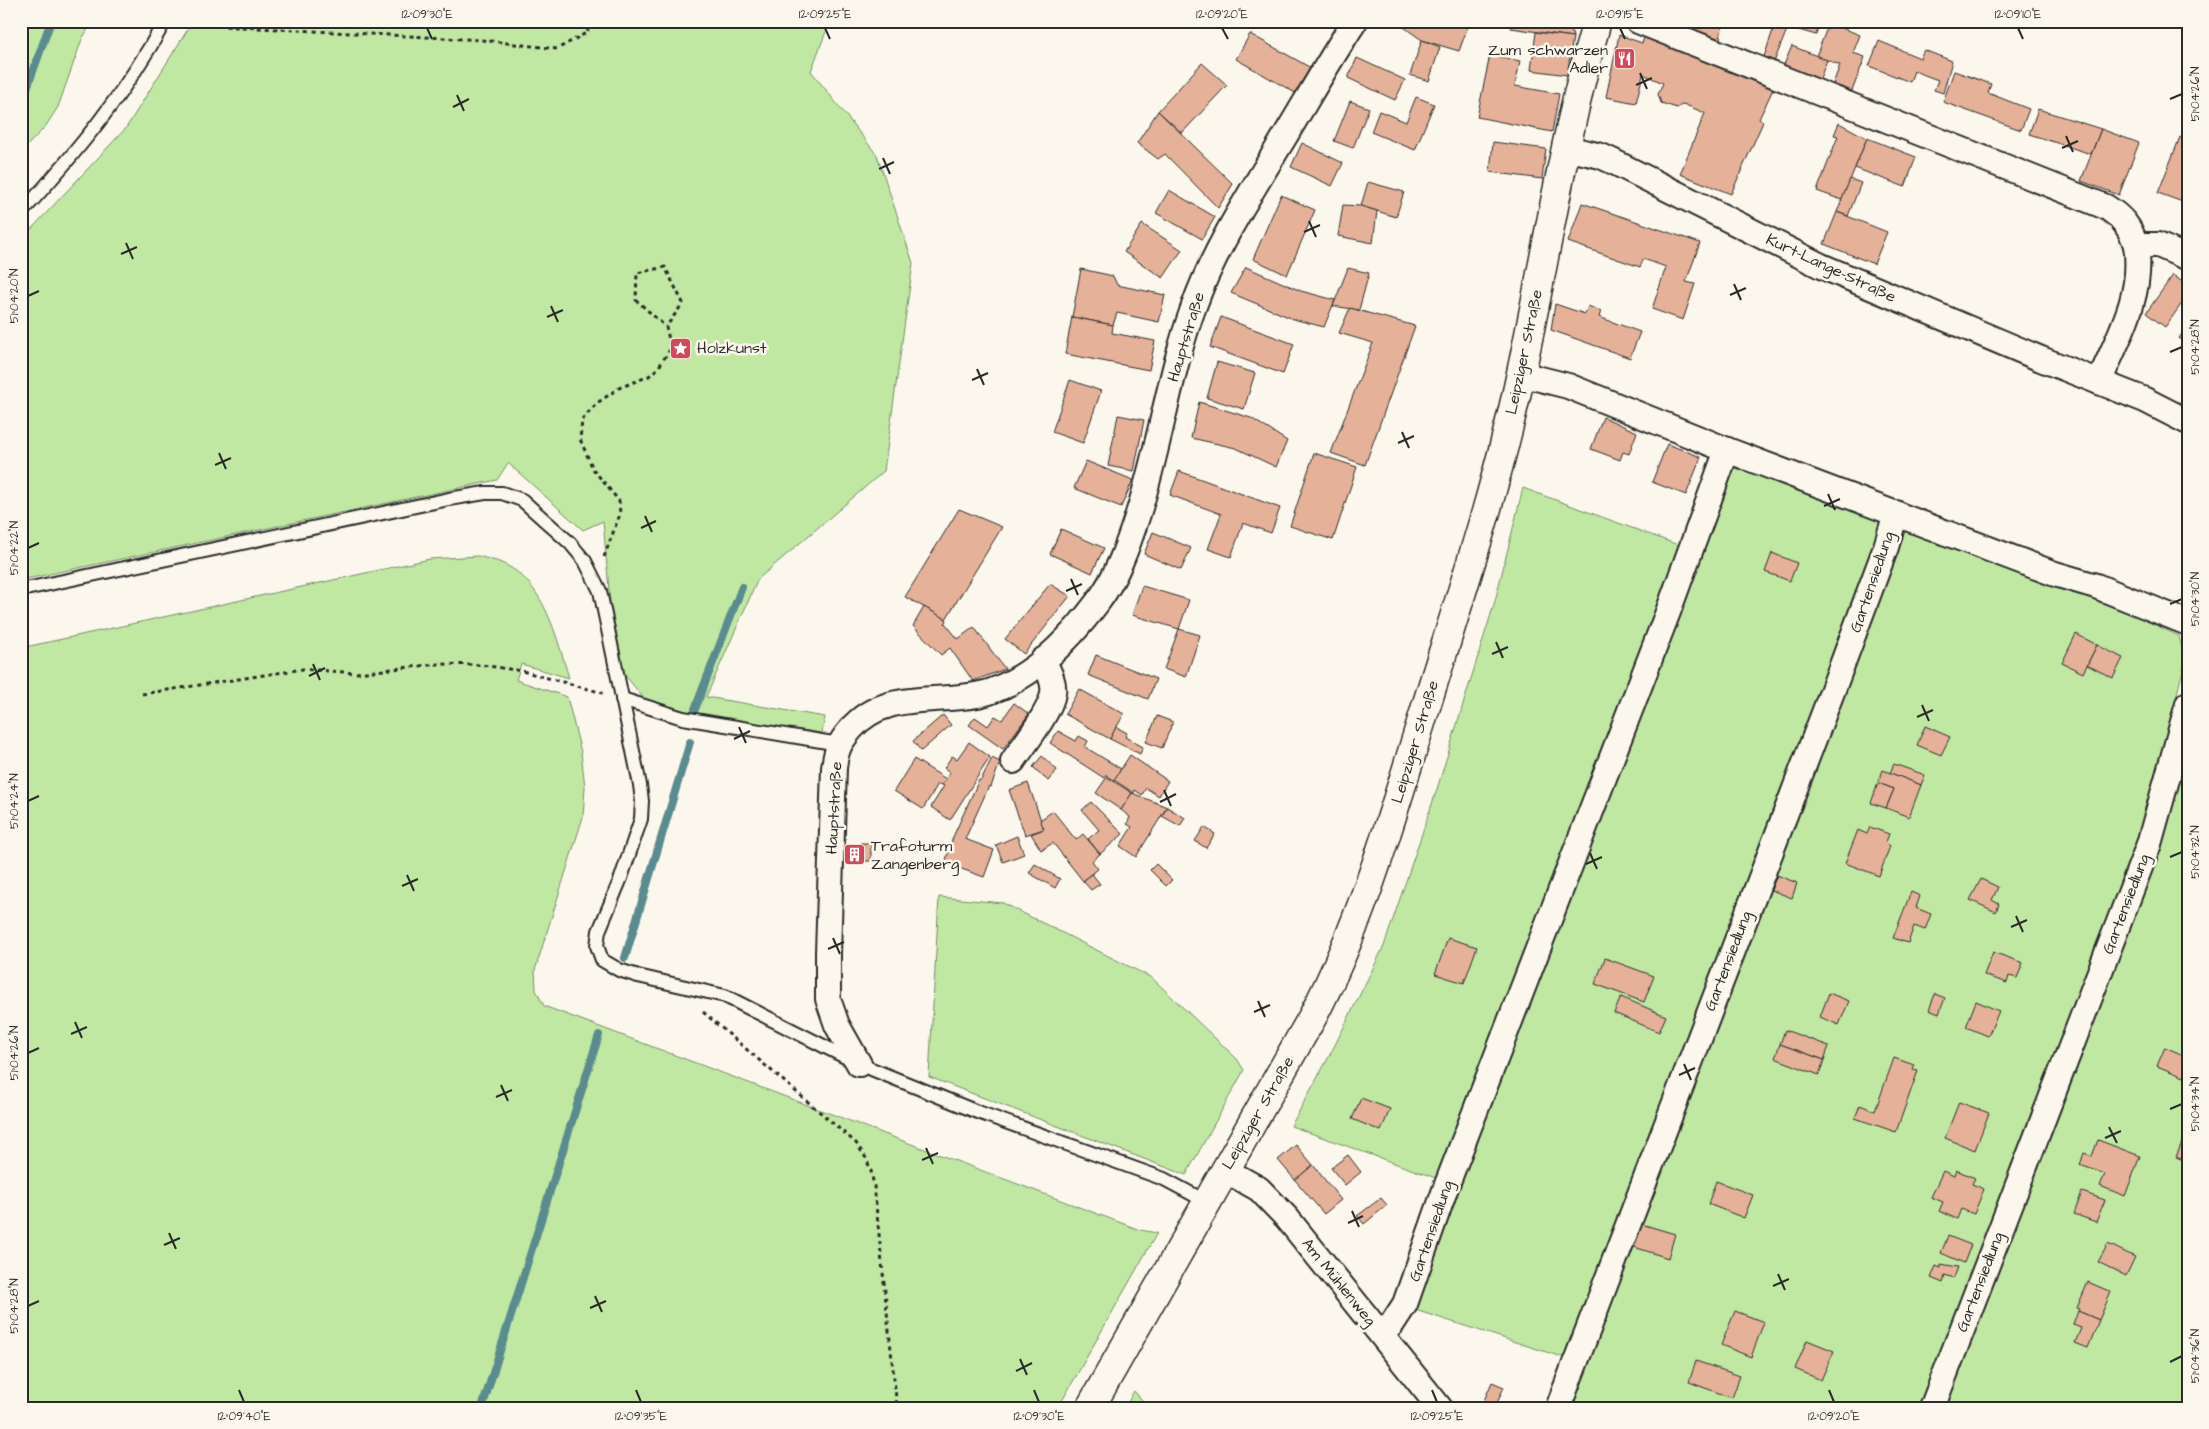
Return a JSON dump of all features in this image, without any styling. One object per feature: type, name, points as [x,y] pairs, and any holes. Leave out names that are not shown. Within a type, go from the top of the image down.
[{"type":"street","name":"Hauptstraße","points":[[859,1064],[837,1025],[828,999],[827,961],[834,768],[839,744],[856,723],[867,714],[882,707],[911,700],[951,698],[989,692],[1020,676],[1043,660],[1072,633],[1099,601],[1121,562],[1131,537],[1149,476],[1184,336],[1203,283],[1255,186],[1355,21]]},
{"type":"street","name":"Leipziger Straße","points":[[1090,1408],[1313,1016],[1331,981],[1360,913],[1469,569],[1505,443],[1521,374],[1566,148],[1597,21]]},
{"type":"street","points":[[1638,21],[2106,207],[2118,214],[2126,223],[2136,245],[2139,260],[2136,291],[2124,327],[2099,382]]},
{"type":"street","name":"Kurt-Lange-Straße","points":[[1566,148],[1608,159],[1821,266],[2184,419]]},
{"type":"street","points":[[2136,245],[2158,245],[2188,258]]},
{"type":"street","name":"Gartensiedlung","points":[[1521,374],[1568,386],[1727,450],[2188,623]]},
{"type":"street","name":"Gartensiedlung","points":[[1381,1334],[1392,1324],[1405,1304],[1446,1187],[1664,621],[1727,450]]},
{"type":"street","name":"Gartensiedlung","points":[[1558,1408],[1832,692],[1886,547],[1896,513]]},
{"type":"street","points":[[1013,761],[1049,707],[1053,693],[1052,679],[1043,660]]},
{"type":"street","name":"Gartensiedlung","points":[[1932,1408],[2149,844],[2188,704]]},
{"type":"street","name":"Am Mühlenweg","points":[[1225,1170],[1253,1185],[1269,1198],[1440,1408]]},
{"type":"lane","points":[[21,214],[109,110],[148,52],[166,21]]},
{"type":"lane","points":[[21,590],[485,493],[502,493],[522,500],[570,544],[592,574],[600,591],[640,785],[641,819],[600,931],[597,946],[602,960],[619,970],[638,976],[725,996],[859,1064],[975,1111],[1164,1179],[1207,1202]]},
{"type":"lane","points":[[622,699],[683,718],[839,744]]},
{"type":"path","points":[[211,21],[221,26],[453,38],[557,49],[588,32],[586,21]]},
{"type":"path","points":[[592,574],[603,560],[620,514],[619,501],[593,469],[580,439],[582,420],[597,403],[619,388],[649,376],[658,368],[671,348],[666,327],[636,300],[637,273],[665,268],[683,303],[666,327]]},
{"type":"path","points":[[142,694],[303,669],[356,673],[438,664],[482,664],[522,671],[622,699]]},
{"type":"path","points":[[738,1043],[831,1120],[856,1143],[866,1158],[872,1172],[874,1186],[897,1408]]},
{"type":"green space","points":[[21,21],[93,21],[82,39],[58,107],[45,127],[21,152]]},
{"type":"green space","points":[[193,21],[830,21],[811,71],[877,155],[913,263],[884,471],[758,579],[706,697],[825,717],[822,733],[686,714],[645,700],[625,675],[610,602],[603,521],[583,530],[508,463],[497,480],[21,580],[21,240],[126,128]]},
{"type":"green space","points":[[1736,462],[2134,615],[2179,636],[2185,662],[2139,845],[2188,726],[2186,872],[2188,898],[2188,1408],[1569,1408],[1587,1365],[1412,1309],[1458,1186],[1291,1126],[1332,1051],[1384,946],[1437,789],[1495,601],[1523,488],[1700,553]]},
{"type":"green space","points":[[478,556],[501,563],[518,573],[530,584],[539,598],[560,646],[569,678],[521,664],[516,680],[567,697],[581,752],[585,787],[583,817],[535,970],[536,990],[544,1006],[1140,1230],[1157,1233],[1058,1408],[21,1408],[21,648],[430,559]]},
{"type":"green space","points":[[939,897],[1003,903],[1152,978],[1237,1059],[1244,1070],[1186,1175],[929,1077]]},
{"type":"green space","points":[[1134,1391],[1149,1408],[1125,1408]]},
{"type":"building","points":[[1395,21],[1470,21],[1459,51],[1422,40]]},
{"type":"building","points":[[1512,21],[1569,21],[1573,37],[1511,28]]},
{"type":"building","points":[[1667,21],[1723,21],[1720,39]]},
{"type":"building","points":[[1776,21],[1820,21],[1816,35],[1788,27],[1774,62],[1764,57]]},
{"type":"building","points":[[1829,23],[1860,35],[1853,53],[1865,57],[1852,91],[1833,84],[1840,65],[1816,56]]},
{"type":"building","points":[[1536,32],[1573,37],[1567,75],[1531,70]]},
{"type":"building","points":[[1250,34],[1311,68],[1297,94],[1236,59]]},
{"type":"building","points":[[1619,35],[1642,43],[1645,35],[1774,87],[1759,119],[1763,122],[1731,194],[1680,174],[1705,113],[1683,104],[1677,108],[1661,103],[1658,94],[1663,83],[1643,74],[1636,103],[1606,97]]},
{"type":"building","points":[[1422,40],[1440,47],[1429,81],[1410,75]]},
{"type":"building","points":[[1879,41],[1920,58],[1924,50],[1952,61],[1943,93],[1934,90],[1938,80],[1914,71],[1910,82],[1869,66]]},
{"type":"building","points":[[1792,46],[1827,60],[1819,81],[1783,67]]},
{"type":"building","points":[[1490,55],[1520,61],[1515,86],[1559,94],[1552,132],[1477,117]]},
{"type":"building","points":[[1357,58],[1405,80],[1395,100],[1348,78]]},
{"type":"building","points":[[1202,63],[1227,85],[1182,133],[1158,111]]},
{"type":"building","points":[[1954,71],[1991,84],[1988,93],[2029,109],[2021,130],[1943,102]]},
{"type":"building","points":[[1416,97],[1434,104],[1415,150],[1371,132],[1379,111],[1406,122]]},
{"type":"building","points":[[1350,101],[1369,108],[1353,148],[1334,141]]},
{"type":"building","points":[[2038,109],[2101,129],[2091,154],[2029,134]]},
{"type":"building","points":[[1158,111],[1233,184],[1218,208],[1165,154],[1158,159],[1137,143]]},
{"type":"building","points":[[1839,123],[1867,138],[1842,200],[1817,191],[1838,136],[1834,135]]},
{"type":"building","points":[[2101,129],[2139,143],[2119,195],[2081,181]]},
{"type":"building","points":[[2180,137],[2188,141],[2188,204],[2158,193]]},
{"type":"building","points":[[1867,138],[1916,157],[1905,187],[1855,168]]},
{"type":"building","points":[[1493,142],[1546,149],[1542,179],[1490,172]]},
{"type":"building","points":[[1302,143],[1343,163],[1332,186],[1291,167]]},
{"type":"building","points":[[1850,179],[1861,183],[1848,216],[1837,212]]},
{"type":"building","points":[[1368,182],[1404,192],[1396,217],[1361,206]]},
{"type":"building","points":[[1169,190],[1215,217],[1202,239],[1156,213]]},
{"type":"building","points":[[1281,195],[1315,210],[1287,275],[1253,259]]},
{"type":"building","points":[[1582,203],[1700,243],[1686,282],[1695,284],[1683,320],[1652,309],[1666,267],[1643,259],[1640,267],[1568,242]]},
{"type":"building","points":[[1343,205],[1361,206],[1377,211],[1373,243],[1338,236]]},
{"type":"building","points":[[1837,212],[1887,232],[1874,264],[1824,244]]},
{"type":"building","points":[[1142,224],[1182,250],[1163,278],[1124,252]]},
{"type":"building","points":[[1246,267],[1301,291],[1335,300],[1324,327],[1293,319],[1231,293]]},
{"type":"building","points":[[1348,268],[1369,273],[1359,310],[1333,306]]},
{"type":"building","points":[[1081,269],[1113,276],[1117,285],[1165,295],[1159,322],[1117,313],[1113,325],[1072,317]]},
{"type":"building","points":[[2173,275],[2188,286],[2188,295],[2165,327],[2146,313]]},
{"type":"building","points":[[1555,304],[1585,314],[1588,306],[1601,311],[1599,317],[1640,332],[1630,358],[1551,330]]},
{"type":"building","points":[[1350,308],[1415,326],[1365,465],[1331,453],[1373,343],[1339,333]]},
{"type":"building","points":[[1072,317],[1113,325],[1112,333],[1155,341],[1149,370],[1065,354]]},
{"type":"building","points":[[1221,317],[1294,344],[1283,374],[1210,347]]},
{"type":"building","points":[[2188,326],[2188,344],[2179,338]]},
{"type":"building","points":[[1217,362],[1255,373],[1244,409],[1207,398]]},
{"type":"building","points":[[1070,380],[1101,391],[1083,443],[1052,432]]},
{"type":"building","points":[[1199,402],[1251,418],[1287,441],[1276,467],[1236,448],[1191,438]]},
{"type":"building","points":[[1118,415],[1144,420],[1134,471],[1108,466]]},
{"type":"building","points":[[1603,417],[1637,432],[1629,454],[1623,452],[1620,460],[1591,449]]},
{"type":"building","points":[[1667,444],[1701,457],[1686,495],[1652,482]]},
{"type":"building","points":[[1314,453],[1357,467],[1333,540],[1290,526]]},
{"type":"building","points":[[1086,461],[1133,480],[1121,507],[1074,488]]},
{"type":"building","points":[[1179,471],[1280,508],[1271,533],[1243,523],[1231,557],[1208,549],[1221,514],[1170,495]]},
{"type":"building","points":[[959,509],[1002,527],[946,619],[905,597]]},
{"type":"building","points":[[1061,529],[1104,548],[1092,573],[1050,554]]},
{"type":"building","points":[[1153,532],[1191,548],[1181,570],[1144,554]]},
{"type":"building","points":[[1772,553],[1797,563],[1790,581],[1765,572]]},
{"type":"building","points":[[1050,584],[1070,596],[1024,654],[1005,639]]},
{"type":"building","points":[[1142,586],[1189,600],[1179,629],[1132,615]]},
{"type":"building","points":[[924,607],[946,619],[945,623],[958,639],[974,627],[1005,669],[973,681],[950,648],[941,655],[913,626]]},
{"type":"building","points":[[1179,629],[1200,635],[1186,677],[1164,669]]},
{"type":"building","points":[[2076,634],[2097,645],[2083,673],[2062,663]]},
{"type":"building","points":[[2097,645],[2123,658],[2113,678],[2087,665]]},
{"type":"building","points":[[1096,655],[1156,679],[1148,699],[1088,675]]},
{"type":"building","points":[[1079,689],[1124,714],[1110,739],[1065,714]]},
{"type":"building","points":[[1014,703],[1029,714],[1003,749],[969,725],[975,717],[988,726],[995,716],[1002,720]]},
{"type":"building","points":[[943,715],[951,725],[921,751],[913,741]]},
{"type":"building","points":[[1157,716],[1173,722],[1162,748],[1146,742]]},
{"type":"building","points":[[1925,726],[1950,737],[1941,755],[1917,745]]},
{"type":"building","points":[[1116,727],[1127,733],[1125,737],[1143,747],[1140,754],[1110,739]]},
{"type":"building","points":[[1058,731],[1076,741],[1079,736],[1088,741],[1085,747],[1121,769],[1114,780],[1106,775],[1104,778],[1050,743]]},
{"type":"building","points":[[969,742],[990,757],[950,820],[931,807],[950,772],[944,768],[952,756],[957,759]]},
{"type":"building","points":[[1130,755],[1168,781],[1159,796],[1146,788],[1142,795],[1135,790],[1134,793],[1114,780]]},
{"type":"building","points":[[1042,756],[1057,770],[1048,781],[1033,767]]},
{"type":"building","points":[[992,758],[1000,762],[991,787],[989,786],[965,839],[994,850],[984,877],[945,863],[953,837],[979,780],[981,780]]},
{"type":"building","points":[[914,759],[946,779],[942,785],[938,784],[923,809],[894,791]]},
{"type":"building","points":[[1894,764],[1925,775],[1921,785],[1890,773]]},
{"type":"building","points":[[1883,770],[1921,785],[1909,817],[1886,808],[1894,789],[1878,783]]},
{"type":"building","points":[[1107,777],[1132,793],[1121,810],[1096,793]]},
{"type":"building","points":[[1028,783],[1044,829],[1025,835],[1009,790]]},
{"type":"building","points":[[1878,783],[1894,789],[1886,808],[1871,803]]},
{"type":"building","points":[[1132,793],[1167,807],[1136,857],[1120,846],[1132,827],[1127,824],[1130,817],[1121,810]]},
{"type":"building","points":[[1091,802],[1123,834],[1100,854],[1088,839],[1099,830],[1082,810]]},
{"type":"building","points":[[1167,807],[1185,818],[1180,826],[1162,816]]},
{"type":"building","points":[[1053,811],[1076,840],[1083,834],[1100,854],[1092,861],[1098,869],[1083,881],[1053,843],[1041,850],[1031,834],[1044,829],[1040,820]]},
{"type":"building","points":[[1204,827],[1215,834],[1206,848],[1195,841]]},
{"type":"building","points":[[1870,827],[1889,834],[1886,842],[1890,846],[1879,876],[1845,863],[1858,830],[1867,834]]},
{"type":"building","points":[[1017,836],[1024,854],[1003,862],[996,845]]},
{"type":"building","points":[[861,843],[871,843],[871,861],[861,861]]},
{"type":"building","name":"Trafoturm Zangenberg","points":[[848,849],[861,849],[861,861],[849,861]]},
{"type":"building","points":[[1035,864],[1060,879],[1055,888],[1029,873]]},
{"type":"building","points":[[1156,864],[1172,880],[1166,886],[1150,870]]},
{"type":"building","points":[[1092,874],[1100,884],[1091,890],[1083,881]]},
{"type":"building","points":[[1777,875],[1797,883],[1792,898],[1771,890]]},
{"type":"building","points":[[1981,879],[1998,887],[1992,900],[1999,904],[1996,912],[1970,900]]},
{"type":"building","points":[[1911,892],[1920,896],[1916,908],[1931,914],[1925,930],[1914,926],[1908,943],[1893,938]]},
{"type":"building","points":[[1448,938],[1477,947],[1464,983],[1435,974]]},
{"type":"building","points":[[1993,952],[2023,963],[2017,978],[2009,976],[2007,983],[1984,975]]},
{"type":"building","points":[[1605,958],[1654,976],[1644,1002],[1595,984]]},
{"type":"building","points":[[1829,993],[1849,1001],[1839,1025],[1820,1017]]},
{"type":"building","points":[[1935,994],[1945,998],[1939,1014],[1929,1010]]},
{"type":"building","points":[[1621,997],[1666,1016],[1659,1032],[1614,1013]]},
{"type":"building","points":[[1976,1001],[1999,1011],[1988,1036],[1966,1027]]},
{"type":"building","points":[[1785,1030],[1829,1046],[1824,1060],[1780,1044]]},
{"type":"building","points":[[1780,1044],[1824,1060],[1819,1075],[1775,1058]]},
{"type":"building","points":[[2165,1047],[2188,1057],[2188,1069],[2184,1077],[2157,1066]]},
{"type":"building","points":[[1894,1058],[1914,1065],[1913,1070],[1918,1071],[1896,1132],[1855,1118],[1860,1105],[1875,1111]]},
{"type":"building","points":[[1361,1098],[1390,1109],[1381,1131],[1352,1119]]},
{"type":"building","points":[[1959,1102],[1989,1113],[1975,1150],[1945,1138]]},
{"type":"building","points":[[2185,1135],[2188,1136],[2188,1162],[2176,1157]]},
{"type":"building","points":[[2098,1140],[2140,1156],[2125,1196],[2100,1186],[2105,1174],[2080,1165],[2084,1153],[2092,1156]]},
{"type":"building","points":[[1296,1145],[1313,1165],[1295,1180],[1278,1160]]},
{"type":"building","points":[[1348,1155],[1361,1172],[1345,1185],[1331,1168]]},
{"type":"building","points":[[1313,1165],[1341,1200],[1324,1214],[1295,1180]]},
{"type":"building","points":[[1956,1170],[1975,1178],[1972,1184],[1984,1189],[1974,1214],[1961,1209],[1957,1219],[1939,1211],[1943,1202],[1931,1197],[1943,1171],[1954,1176]]},
{"type":"building","points":[[1716,1181],[1753,1195],[1744,1218],[1708,1204]]},
{"type":"building","points":[[2082,1192],[2105,1200],[2096,1222],[2074,1214]]},
{"type":"building","points":[[1381,1198],[1387,1205],[1364,1224],[1357,1216]]},
{"type":"building","points":[[1638,1223],[1675,1234],[1668,1258],[1631,1246]]},
{"type":"building","points":[[1948,1236],[1971,1245],[1964,1263],[1941,1253]]},
{"type":"building","points":[[2108,1244],[2135,1257],[2126,1276],[2098,1262]]},
{"type":"building","points":[[1941,1264],[1958,1267],[1954,1278],[1945,1275],[1943,1283],[1931,1278],[1936,1266],[1941,1268]]},
{"type":"building","points":[[2088,1282],[2111,1292],[2099,1320],[2078,1311],[2079,1309],[2077,1308]]},
{"type":"building","points":[[1735,1311],[1764,1322],[1751,1357],[1721,1345]]},
{"type":"building","points":[[2078,1311],[2099,1320],[2088,1348],[2075,1343],[2081,1328],[2073,1325]]},
{"type":"building","points":[[2188,1314],[2188,1333],[2183,1332]]},
{"type":"building","points":[[1807,1340],[1834,1351],[1821,1380],[1795,1369]]},
{"type":"building","points":[[1696,1361],[1740,1376],[1732,1398],[1689,1382]]},
{"type":"building","points":[[1492,1382],[1504,1387],[1495,1408],[1489,1408],[1482,1405]]},
{"type":"waterway","points":[[21,105],[51,21]]},
{"type":"waterway","points":[[695,709],[742,587]]},
{"type":"waterway","points":[[625,958],[690,742]]},
{"type":"waterway","points":[[482,1408],[599,1035]]},
{"type":"place","name":"Zum schwarzen Adler","points":[[1624,59]]},
{"type":"place","name":"Holzkunst","points":[[681,348]]},
{"type":"place","name":"Trafoturm Zangenberg","points":[[855,855]]}]
